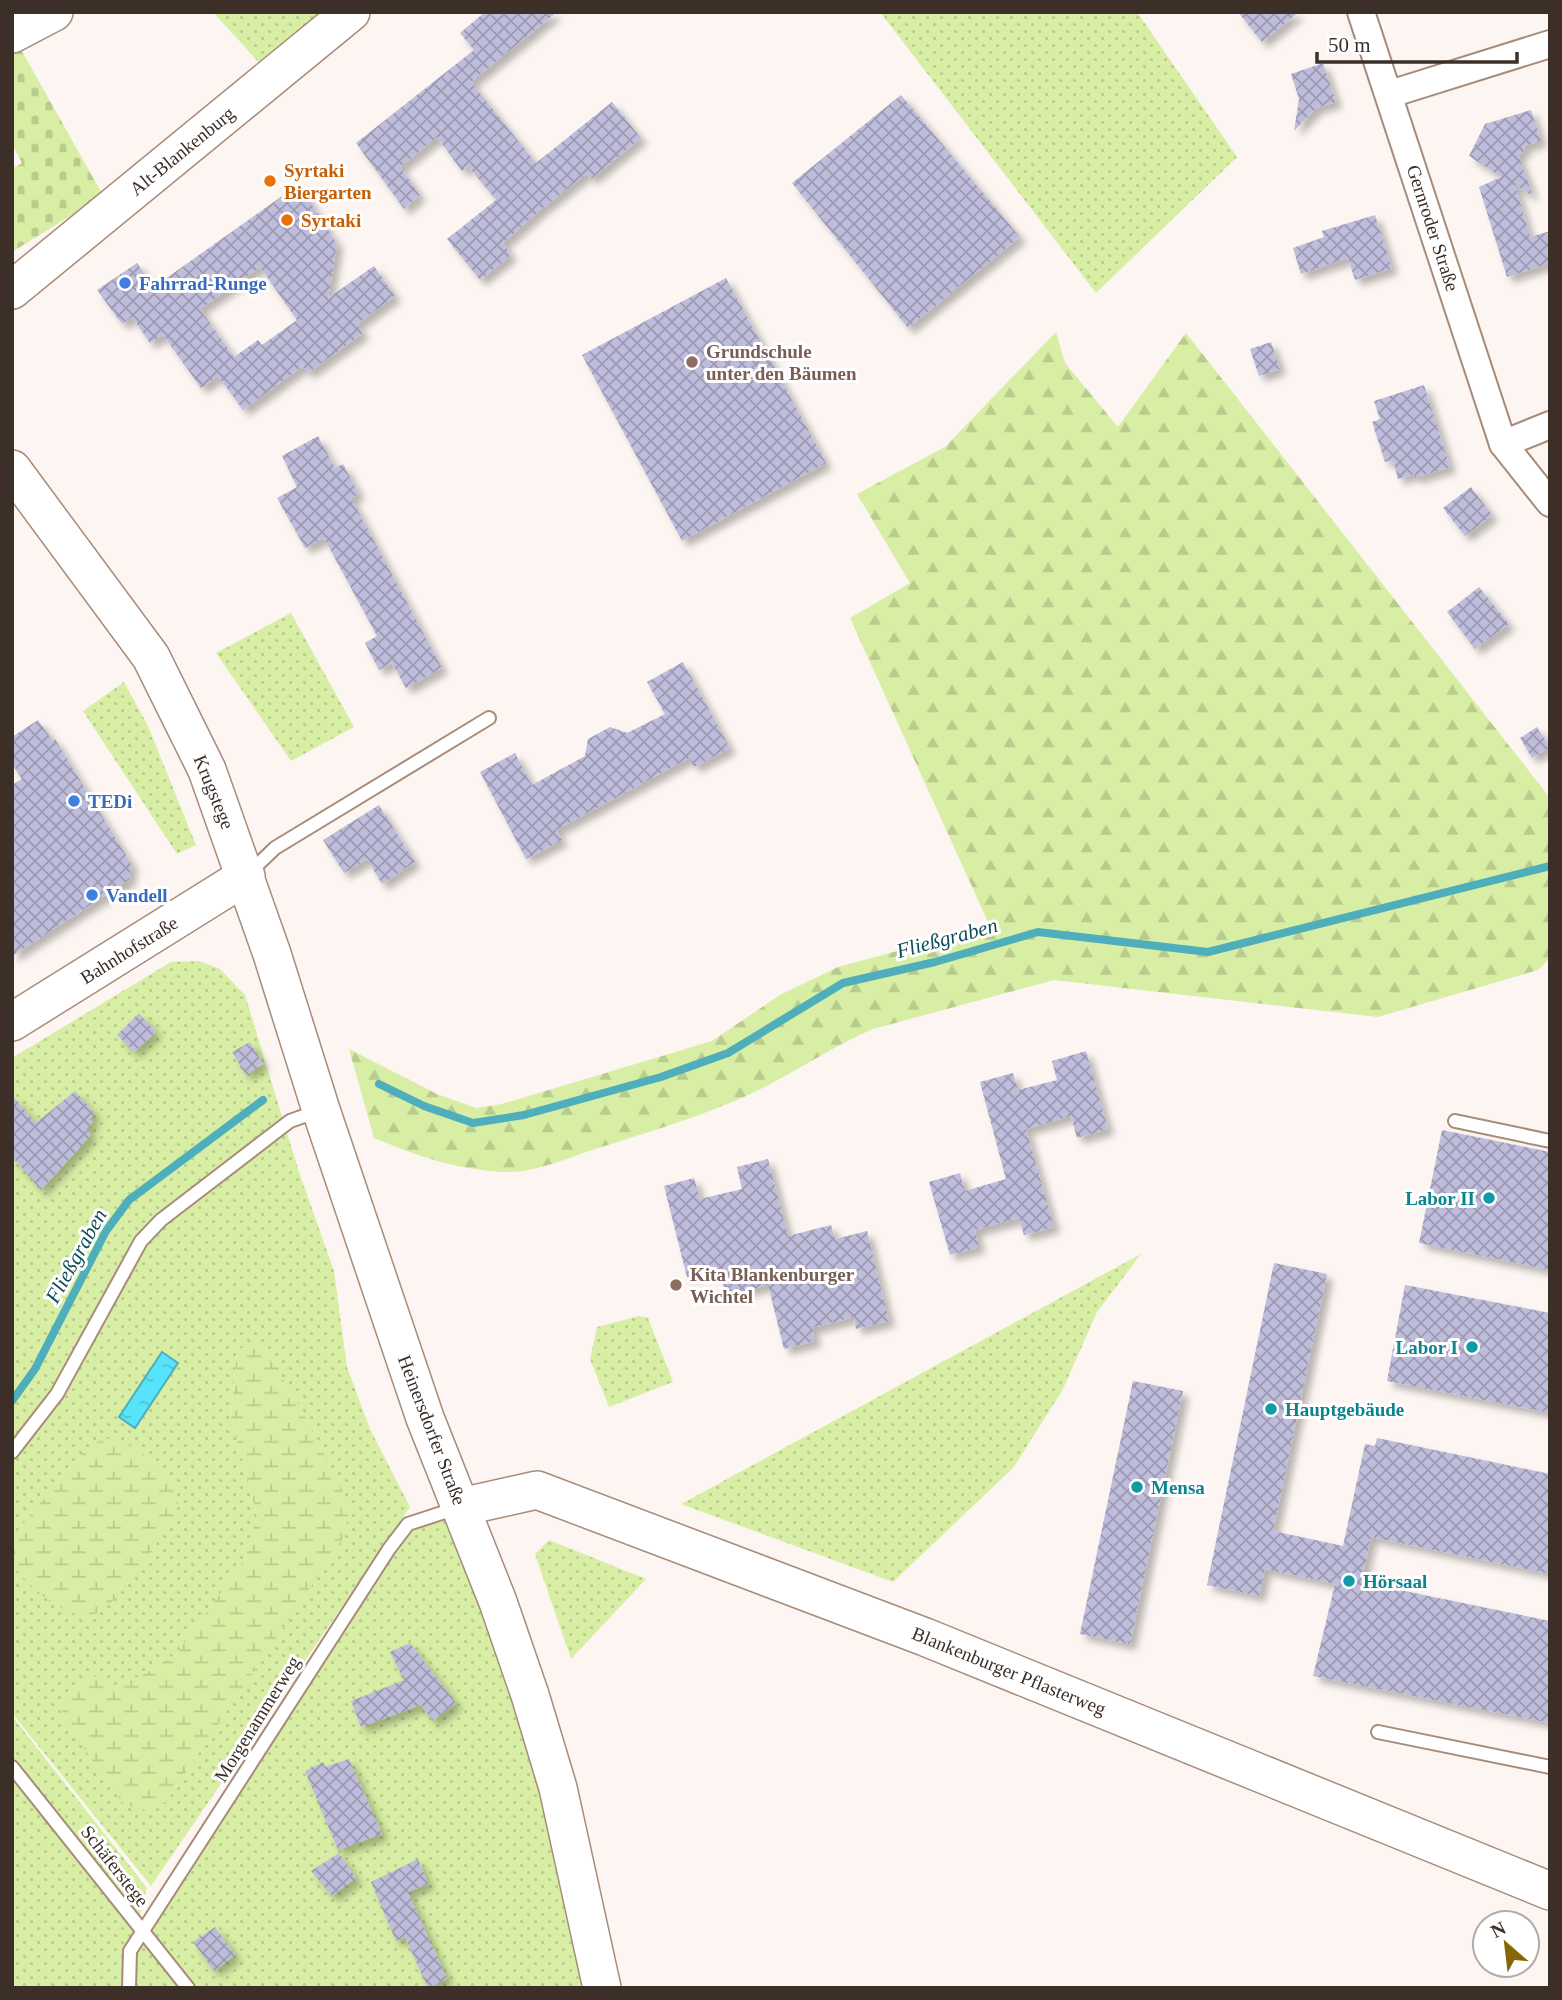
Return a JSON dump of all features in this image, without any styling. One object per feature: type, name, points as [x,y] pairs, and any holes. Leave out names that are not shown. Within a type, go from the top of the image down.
[{"type":"main road","points":[[12,34],[54,12]]},
{"type":"main road","name":"Alt-Blankenburg","points":[[12,290],[351,12]]},
{"type":"main road","name":"Krugstege","points":[[12,470],[151,657],[207,770],[246,876]]},
{"type":"main road","name":"Bahnhofstraße","points":[[12,1022],[246,876]]},
{"type":"main road","name":"Heinersdorfer Straße","points":[[246,876],[321,1110],[425,1418],[526,1683],[558,1788],[603,1988]]},
{"type":"main road","name":"Blankenburger Pflasterweg","points":[[461,1507],[537,1490],[975,1657],[1550,1891]]},
{"type":"street","name":"Gernroder Straße","points":[[1361,12],[1503,444]]},
{"type":"street","points":[[1390,94],[1550,44]]},
{"type":"street","points":[[1550,425],[1503,444],[1550,503]]},
{"type":"lane","points":[[246,876],[275,848],[489,718]]},
{"type":"lane","points":[[12,1452],[57,1394],[141,1241],[161,1220],[290,1121],[321,1110]]},
{"type":"lane","points":[[1455,1121],[1550,1140]]},
{"type":"lane","name":"Morgenammerweg","points":[[129,1988],[130,1951],[388,1549],[408,1524],[461,1507]]},
{"type":"lane","points":[[1378,1732],[1550,1767]]},
{"type":"lane","name":"Schäferstege","points":[[12,1767],[188,1988]]},
{"type":"green space","points":[[213,12],[336,12],[263,67]]},
{"type":"green space","points":[[880,12],[1137,12],[1237,157],[1096,293]]},
{"type":"green space","points":[[19,46],[105,199],[80,210],[12,252],[12,169],[22,163],[12,144],[12,50]]},
{"type":"green space","points":[[1056,332],[1065,363],[1118,427],[1186,333],[1550,798],[1550,958],[1538,970],[1378,1017],[1054,980],[873,1029],[728,1104],[530,1170],[508,1172],[456,1166],[374,1138],[349,1049],[437,1094],[476,1108],[502,1104],[712,1041],[780,995],[838,967],[927,943],[988,922],[850,618],[910,583],[857,494],[945,447]]},
{"type":"green space","points":[[291,613],[354,727],[291,761],[216,653]]},
{"type":"green space","points":[[124,682],[148,726],[196,845],[177,854],[83,711]]},
{"type":"green space","points":[[199,961],[220,969],[245,995],[298,1169],[334,1271],[347,1367],[370,1429],[410,1507],[151,1886],[12,1713],[12,1058],[171,962]],"holes":[[[237,1350],[344,1537],[124,1805],[116,1685],[141,1676],[176,1654],[245,1560],[257,1515],[231,1416]],[[163,1352],[134,1427],[119,1417]]]},
{"type":"green space","points":[[1141,1254],[1097,1312],[1062,1391],[1013,1468],[893,1582],[681,1504]]},
{"type":"green space","points":[[639,1316],[648,1318],[673,1382],[609,1407],[590,1359],[597,1327]]},
{"type":"green space","points":[[257,1341],[295,1397],[350,1506],[344,1537],[166,1802],[145,1810],[124,1805],[61,1716],[66,1698],[92,1675],[116,1685],[141,1676],[176,1654],[245,1560],[257,1515],[231,1417],[237,1350]]},
{"type":"green space","points":[[112,1438],[143,1454],[163,1471],[176,1491],[178,1506],[174,1518],[114,1600],[94,1614],[72,1613],[50,1602],[23,1577],[16,1569],[13,1548],[18,1530],[86,1449],[99,1441]]},
{"type":"green space","points":[[461,1507],[602,1988],[12,1988],[12,1716],[147,1888],[131,1948],[408,1524]]},
{"type":"green space","points":[[549,1540],[646,1579],[571,1659],[535,1554]]},
{"type":"water","points":[[162,1352],[178,1363],[135,1428],[119,1417]]},
{"type":"building","points":[[485,12],[557,12],[471,82],[536,163],[612,102],[641,138],[591,179],[587,173],[539,211],[503,243],[511,255],[480,280],[447,239],[496,200],[468,166],[462,171],[437,137],[400,167],[420,195],[404,209],[356,143],[474,50],[460,33]]},
{"type":"building","points":[[1238,12],[1299,12],[1262,42]]},
{"type":"building","points":[[1323,63],[1336,102],[1316,108],[1294,131],[1299,99],[1291,74]]},
{"type":"building","points":[[901,95],[1020,237],[908,328],[792,183]]},
{"type":"building","points":[[1531,110],[1541,141],[1524,146],[1525,151],[1518,154],[1533,196],[1515,185],[1530,237],[1550,231],[1550,263],[1507,277],[1479,187],[1501,177],[1469,156],[1485,124]]},
{"type":"building","points":[[299,184],[337,244],[328,298],[374,266],[395,296],[357,324],[363,333],[308,373],[303,366],[243,410],[218,376],[201,388],[163,335],[150,343],[132,317],[122,324],[97,290],[137,263],[154,287]],"holes":[[[260,267],[297,320],[262,345],[258,340],[234,357],[200,309]]]},
{"type":"building","points":[[1375,215],[1392,268],[1355,280],[1348,258],[1301,274],[1293,248],[1324,237],[1322,231]]},
{"type":"building","points":[[726,278],[826,463],[682,541],[582,355]]},
{"type":"building","points":[[1271,342],[1280,369],[1259,376],[1250,349]]},
{"type":"building","points":[[1424,385],[1450,467],[1415,478],[1414,474],[1398,479],[1393,460],[1385,462],[1372,422],[1380,419],[1374,401]]},
{"type":"building","points":[[318,436],[335,468],[343,464],[359,494],[351,498],[442,668],[406,688],[392,663],[379,670],[365,643],[377,636],[324,538],[305,548],[277,498],[297,487],[282,456]]},
{"type":"building","points":[[1471,487],[1492,515],[1465,536],[1443,508]]},
{"type":"building","points":[[1479,587],[1509,624],[1475,649],[1447,612]]},
{"type":"building","points":[[683,662],[730,748],[694,767],[689,758],[556,830],[562,840],[526,859],[480,772],[515,753],[532,785],[585,756],[588,739],[610,727],[627,733],[665,714],[647,682]]},
{"type":"building","points":[[38,720],[53,741],[55,739],[132,865],[129,880],[12,956],[12,785],[22,779],[12,764],[12,737]]},
{"type":"building","points":[[1537,727],[1550,747],[1532,758],[1520,738]]},
{"type":"building","points":[[379,805],[415,862],[382,884],[367,859],[344,873],[323,840]]},
{"type":"building","points":[[139,1013],[156,1032],[134,1052],[117,1035]]},
{"type":"building","points":[[250,1042],[263,1064],[246,1075],[232,1052]]},
{"type":"building","points":[[1086,1051],[1108,1129],[1077,1138],[1071,1116],[1026,1129],[1054,1227],[1024,1235],[1019,1218],[975,1230],[979,1247],[950,1255],[929,1182],[960,1173],[965,1191],[1006,1179],[980,1082],[1013,1073],[1018,1090],[1057,1080],[1052,1061]]},
{"type":"building","points":[[75,1091],[95,1114],[90,1119],[93,1122],[86,1129],[91,1135],[41,1190],[12,1157],[12,1095],[36,1123]]},
{"type":"building","name":"Labor II","points":[[1442,1130],[1550,1152],[1550,1270],[1419,1243]]},
{"type":"building","points":[[768,1159],[788,1236],[831,1225],[835,1239],[867,1231],[889,1321],[856,1329],[854,1317],[812,1328],[815,1341],[784,1349],[768,1285],[726,1296],[719,1269],[687,1277],[664,1186],[694,1178],[700,1199],[742,1189],[737,1167]]},
{"type":"building","name":"Hörsaal","points":[[1274,1263],[1327,1274],[1273,1531],[1343,1546],[1365,1444],[1375,1446],[1377,1438],[1550,1474],[1550,1574],[1371,1537],[1361,1582],[1550,1621],[1550,1723],[1313,1676],[1335,1584],[1265,1569],[1259,1596],[1207,1585]]},
{"type":"building","name":"Labor I","points":[[1405,1285],[1550,1313],[1550,1413],[1387,1381]]},
{"type":"building","name":"Mensa","points":[[1133,1381],[1183,1391],[1130,1644],[1080,1634]]},
{"type":"building","points":[[410,1643],[456,1703],[433,1721],[421,1705],[361,1727],[351,1701],[404,1680],[390,1652]]},
{"type":"building","points":[[349,1759],[382,1834],[338,1850],[305,1771],[323,1762],[325,1767]]},
{"type":"building","points":[[339,1853],[356,1878],[332,1896],[311,1871]]},
{"type":"building","points":[[418,1859],[428,1884],[408,1892],[447,1979],[428,1988],[405,1937],[396,1941],[371,1882]]},
{"type":"building","points":[[215,1927],[235,1955],[214,1971],[193,1942]]},
{"type":"waterway","name":"Fließgraben","points":[[379,1084],[424,1106],[473,1123],[524,1115],[661,1077],[728,1053],[843,983],[935,962],[1038,932],[1208,952],[1550,866]]},
{"type":"waterway","name":"Fließgraben","points":[[12,1401],[35,1369],[106,1231],[129,1200],[263,1100]]},
{"type":"place","name":"Syrtaki Biergarten","points":[[270,181]]},
{"type":"place","name":"Syrtaki","points":[[287,220]]},
{"type":"place","name":"Fahrrad-Runge","points":[[125,283]]},
{"type":"place","name":"Grundschule unter den Bäumen","points":[[692,362]]},
{"type":"place","name":"TEDi","points":[[74,801]]},
{"type":"place","name":"Vandell","points":[[92,895]]},
{"type":"place","name":"Labor II","points":[[1489,1198]]},
{"type":"place","name":"Kita Blankenburger Wichtel","points":[[676,1285]]},
{"type":"place","name":"Labor I","points":[[1472,1347]]},
{"type":"place","name":"Hauptgebäude","points":[[1271,1409]]},
{"type":"place","name":"Mensa","points":[[1137,1487]]},
{"type":"place","name":"Hörsaal","points":[[1349,1581]]}]
